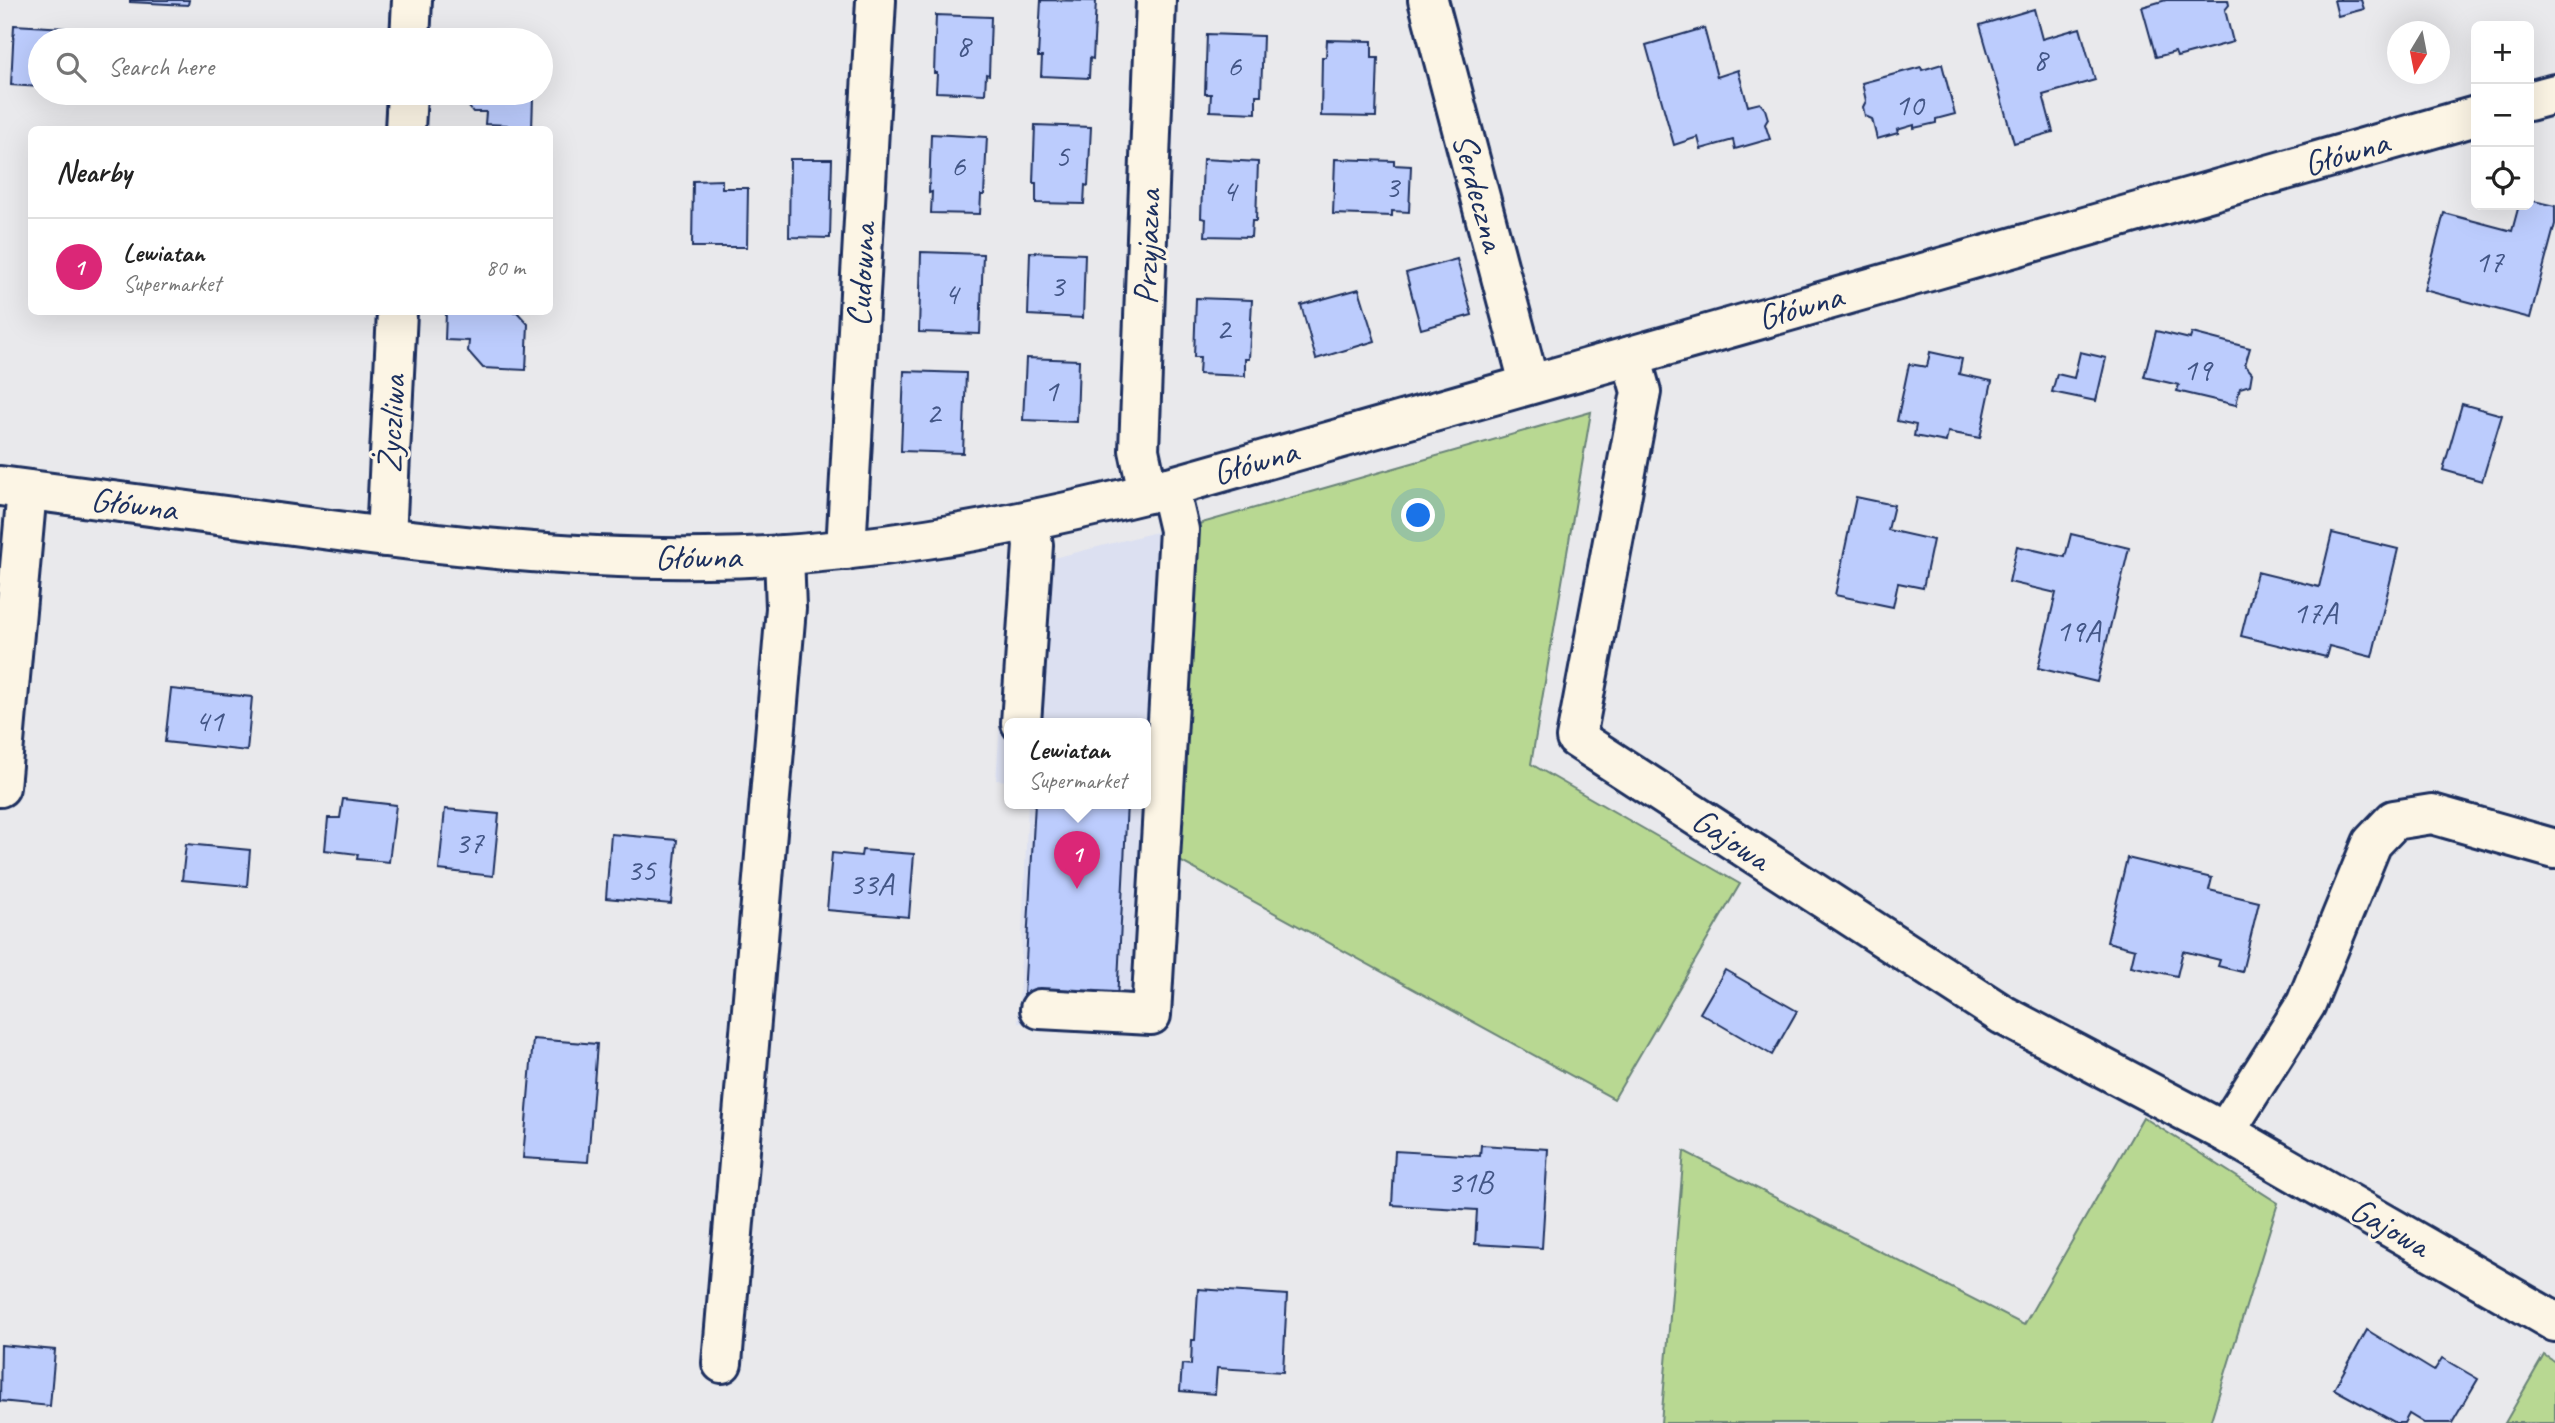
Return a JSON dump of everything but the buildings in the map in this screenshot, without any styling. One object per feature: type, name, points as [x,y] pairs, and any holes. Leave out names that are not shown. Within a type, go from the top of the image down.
[{"type":"street","points":[[411,28],[412,0]]},
{"type":"street","name":"Cudowna","points":[[846,550],[876,0]]},
{"type":"street","name":"Przyjazna","points":[[1040,1009],[1151,1015],[1179,530],[1139,450],[1156,0]]},
{"type":"street","name":"Serdeczna","points":[[1428,0],[1530,383]]},
{"type":"street","points":[[2534,100],[2555,94]]},
{"type":"street","points":[[405,126],[406,105]]},
{"type":"street","name":"Główna","points":[[13,488],[386,537],[506,551],[595,557],[709,558],[784,555],[846,550],[973,532],[1158,490],[2471,117]]},
{"type":"street","name":"Życzliwa","points":[[386,537],[397,315]]},
{"type":"street","name":"Gajowa","points":[[1631,356],[1641,392],[1576,738],[2003,1015],[2225,1132],[2555,1322]]},
{"type":"street","points":[[0,787],[13,488]]},
{"type":"street","points":[[1021,718],[1033,545],[1029,521]]},
{"type":"street","points":[[722,1363],[786,608],[784,555]]},
{"type":"street","points":[[2225,1132],[2306,1004],[2371,844],[2394,820],[2432,814],[2555,849]]},
{"type":"shaded area","points":[[1168,529],[1141,1032],[1018,1023],[1028,809],[1151,809],[1151,718],[1004,718],[1004,781],[996,780],[1011,569]]},
{"type":"green space","points":[[1591,412],[1531,764],[1740,884],[1614,1099],[1178,860],[1195,525]]},
{"type":"green space","points":[[2143,1117],[2278,1203],[2210,1423],[1661,1423],[1684,1151],[2024,1325]]},
{"type":"green space","points":[[2544,1355],[2555,1362],[2555,1423],[2505,1423]]},
{"type":"place","name":"Lewiatan","points":[[1077,889]]}]
